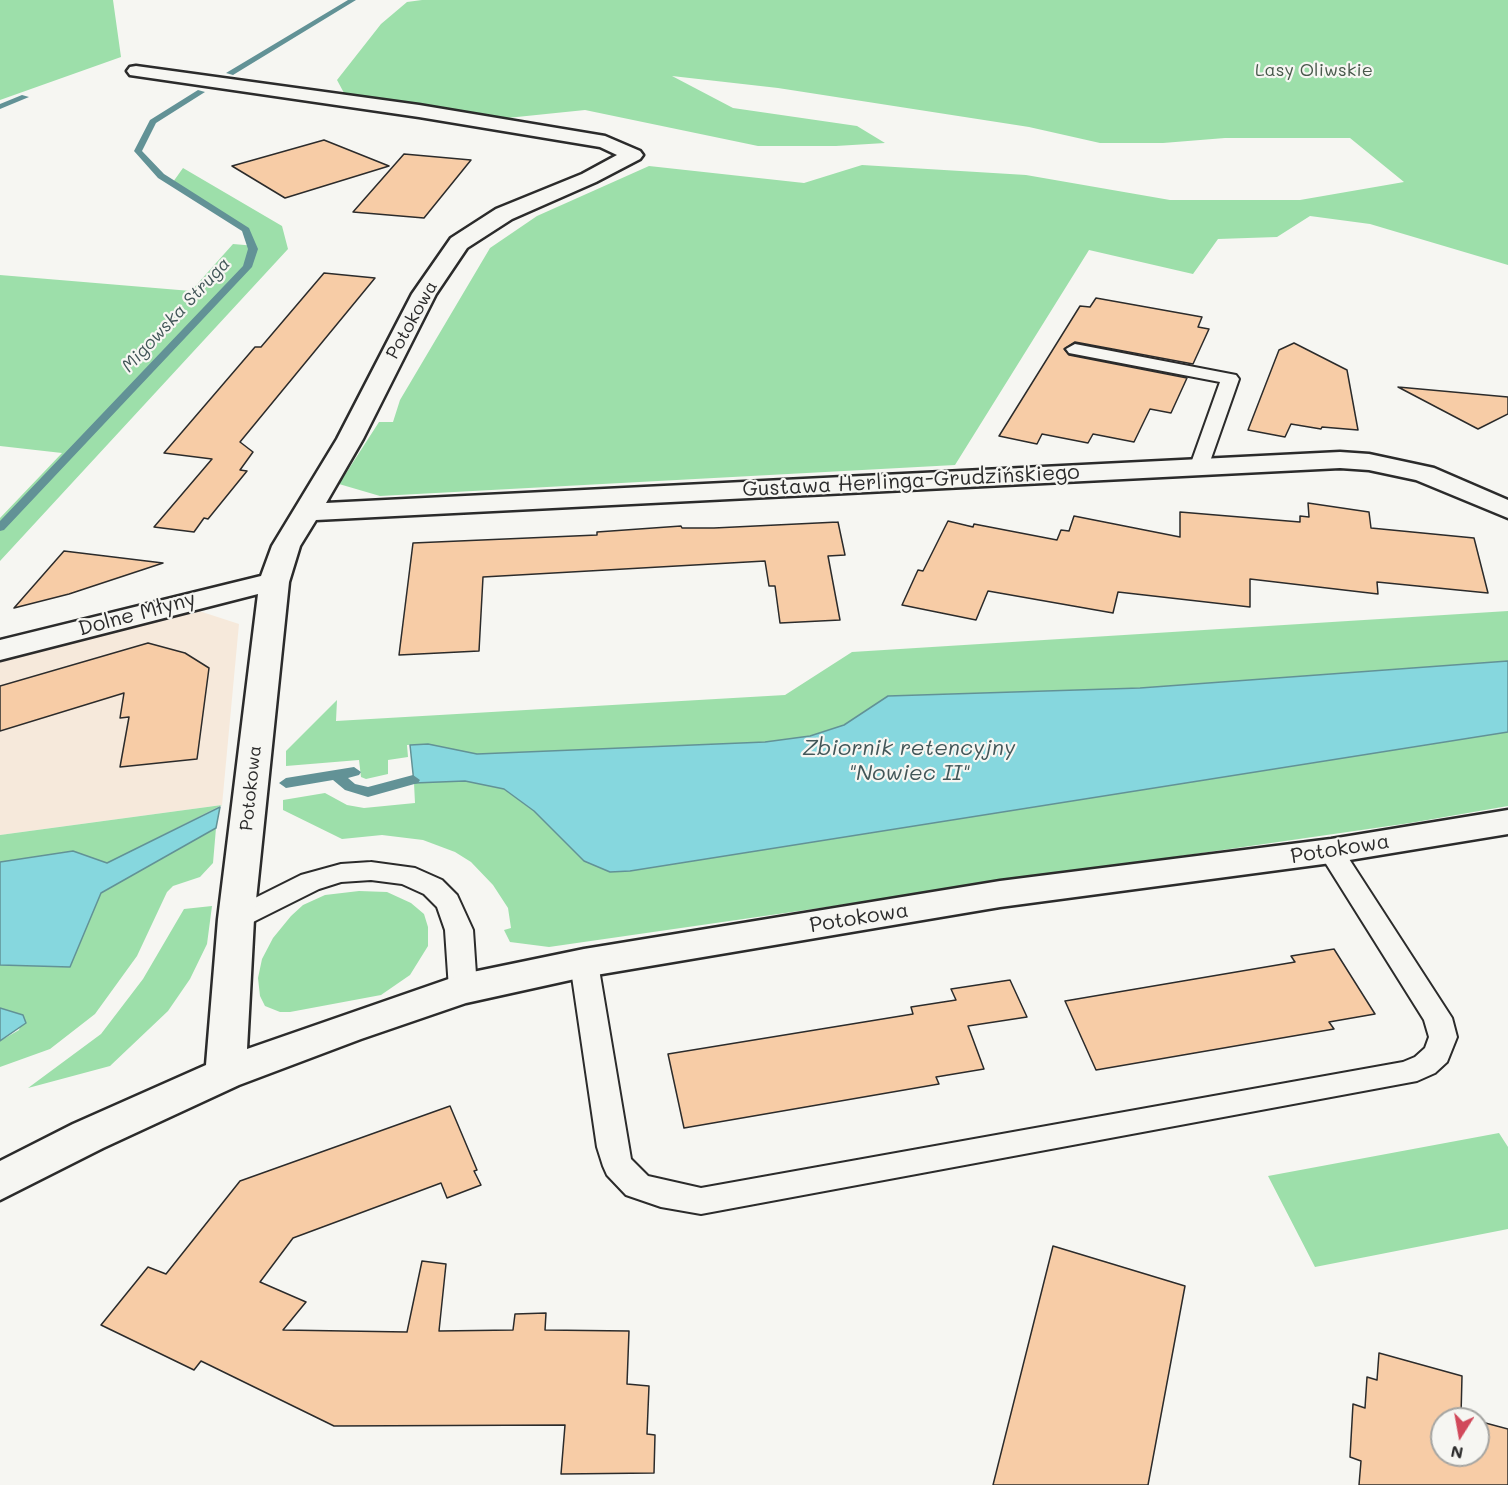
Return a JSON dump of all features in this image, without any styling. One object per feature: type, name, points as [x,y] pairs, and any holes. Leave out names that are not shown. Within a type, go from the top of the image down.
[{"type":"street","name":"Potokowa","points":[[136,71],[411,109],[605,142],[633,155],[589,178],[504,214],[459,243],[424,294],[350,439],[286,546],[274,582],[236,918],[225,1074]]},
{"type":"street","name":"Gustawa Herlinga-Grudzińskiego","points":[[305,512],[1301,461],[1369,462],[1445,481],[1508,510]]},
{"type":"street","name":"Dolne Młyny","points":[[0,650],[216,594],[274,582]]},
{"type":"street","name":"Potokowa","points":[[0,1182],[88,1136],[225,1074],[347,1028],[463,989],[584,963],[1004,894],[1331,851],[1508,822]]},
{"type":"lane","points":[[1076,350],[1230,379],[1200,466]]},
{"type":"lane","points":[[584,963],[612,1147],[618,1166],[637,1186],[661,1194],[700,1201],[1407,1073],[1425,1065],[1437,1054],[1443,1037],[1438,1018],[1331,851]]},
{"type":"lane","points":[[236,918],[310,882],[341,873],[371,870],[406,875],[433,887],[448,902],[459,930],[463,989]]},
{"type":"shaded area","points":[[193,609],[239,624],[222,805],[0,835],[0,662]]},
{"type":"green space","points":[[0,0],[113,0],[121,57],[0,100]]},
{"type":"green space","name":"Lasy Oliwskie","points":[[422,0],[1508,0],[1508,265],[1370,224],[1310,216],[1277,237],[1218,239],[1193,274],[1089,250],[955,465],[380,496],[339,484],[379,422],[393,422],[400,400],[490,248],[537,216],[649,166],[804,183],[862,165],[1026,175],[1170,200],[1300,200],[1404,182],[1350,138],[1225,138],[1163,143],[1100,143],[1029,127],[778,88],[672,76],[733,108],[857,126],[885,143],[836,146],[758,146],[585,110],[507,118],[344,93],[337,80],[381,24],[407,2]]},
{"type":"green space","points":[[183,168],[282,226],[288,249],[0,561],[0,518],[62,453],[0,446],[0,275],[191,291],[233,244],[256,246],[247,231],[173,182]]},
{"type":"green space","points":[[1508,611],[1508,661],[1140,688],[888,696],[844,725],[810,736],[765,742],[477,754],[428,744],[407,745],[408,757],[388,760],[388,774],[366,779],[361,777],[359,760],[286,766],[286,751],[337,700],[336,721],[785,695],[852,652]]},
{"type":"green space","points":[[1508,732],[1508,806],[1410,823],[549,947],[510,942],[504,930],[511,928],[508,908],[493,885],[471,862],[455,852],[423,840],[382,835],[342,839],[283,810],[283,800],[325,793],[347,805],[364,808],[415,803],[414,783],[465,781],[504,789],[534,811],[584,861],[630,871]]},
{"type":"green space","points":[[222,805],[107,863],[73,851],[0,862],[0,835]]},
{"type":"green space","points":[[216,828],[213,863],[200,877],[173,886],[167,892],[137,956],[95,1014],[50,1049],[0,1067],[0,1041],[19,1030],[23,1015],[0,1008],[0,965],[70,967],[101,893]]},
{"type":"green space","points":[[359,891],[387,892],[411,903],[424,914],[428,927],[428,946],[410,975],[381,995],[290,1012],[280,1012],[265,1006],[260,996],[258,978],[262,959],[273,938],[303,905],[325,895]]},
{"type":"green space","points":[[212,906],[207,944],[190,979],[168,1011],[110,1066],[28,1088],[101,1034],[143,979],[184,909]]},
{"type":"green space","points":[[1499,1133],[1508,1147],[1508,1229],[1315,1267],[1268,1176]]},
{"type":"water","name":"Zbiornik retencyjny \"Nowiec II\"","points":[[1508,661],[1508,732],[630,871],[610,872],[584,861],[534,811],[504,789],[465,781],[414,783],[410,745],[428,744],[477,754],[765,742],[810,736],[844,725],[888,696],[1140,688]]},
{"type":"water","points":[[220,807],[216,828],[101,893],[70,967],[0,965],[0,862],[73,851],[107,863]]},
{"type":"water","points":[[0,1008],[23,1015],[26,1023],[0,1041]]},
{"type":"building","points":[[324,140],[389,166],[285,198],[232,166]]},
{"type":"building","points":[[404,154],[471,160],[424,218],[353,212]]},
{"type":"building","points":[[324,273],[375,278],[240,442],[253,452],[240,470],[247,471],[208,519],[204,518],[194,532],[154,527],[212,459],[164,453],[255,347],[261,347]]},
{"type":"building","points":[[1096,298],[1202,317],[1198,327],[1209,329],[1193,364],[1075,342],[1064,349],[1069,355],[1187,378],[1171,413],[1150,409],[1134,442],[1093,434],[1088,443],[1042,434],[1037,444],[999,436],[1080,306],[1090,307]]},
{"type":"building","points":[[1294,343],[1347,370],[1358,430],[1322,427],[1321,429],[1291,424],[1285,437],[1248,430],[1279,350]]},
{"type":"building","points":[[1398,387],[1508,397],[1508,414],[1478,429]]},
{"type":"building","points":[[1308,503],[1369,512],[1371,528],[1474,538],[1488,593],[1377,582],[1378,594],[1250,579],[1250,607],[1118,592],[1113,613],[988,591],[976,620],[902,605],[918,570],[923,571],[948,521],[1057,540],[1061,530],[1069,531],[1074,516],[1180,537],[1180,512],[1300,522],[1300,516],[1309,517]]},
{"type":"building","points":[[838,522],[845,555],[828,556],[840,620],[780,623],[775,586],[769,586],[765,561],[483,577],[479,651],[399,655],[413,543],[597,535],[597,532],[681,526],[682,528],[714,528]]},
{"type":"building","points":[[64,551],[163,563],[69,594],[14,608]]},
{"type":"building","points":[[148,643],[185,653],[209,668],[197,759],[120,767],[129,717],[120,718],[124,693],[0,731],[0,686]]},
{"type":"building","points":[[1334,949],[1375,1014],[1329,1022],[1334,1029],[1096,1070],[1065,1001],[1295,962],[1291,956]]},
{"type":"building","points":[[1010,980],[1027,1017],[968,1026],[984,1069],[936,1077],[939,1084],[684,1128],[668,1054],[913,1014],[911,1007],[956,1000],[951,989]]},
{"type":"building","points":[[450,1106],[481,1185],[447,1198],[441,1183],[293,1238],[260,1282],[306,1302],[283,1330],[407,1332],[422,1261],[446,1264],[439,1331],[513,1330],[515,1314],[546,1313],[545,1330],[629,1331],[627,1384],[649,1386],[647,1434],[655,1435],[654,1473],[561,1474],[565,1425],[334,1426],[201,1361],[194,1370],[101,1325],[148,1267],[166,1274],[240,1181]]},
{"type":"building","points":[[1053,1246],[1185,1286],[1148,1485],[993,1485]]},
{"type":"building","points":[[1379,1353],[1462,1376],[1461,1407],[1430,1407],[1430,1467],[1490,1467],[1490,1424],[1508,1429],[1508,1485],[1359,1485],[1361,1461],[1350,1457],[1353,1404],[1365,1408],[1367,1377],[1377,1380]]},
{"type":"waterway","name":"Migowska Struga","points":[[230,73],[353,0]]},
{"type":"waterway","name":"Migowska Struga","points":[[0,528],[247,267],[253,249],[246,230],[161,176],[138,151],[153,122],[201,92]]},
{"type":"waterway","points":[[0,107],[25,97]]},
{"type":"waterway","points":[[286,783],[354,772]]},
{"type":"waterway","points":[[336,775],[350,787],[368,792],[413,780]]}]
